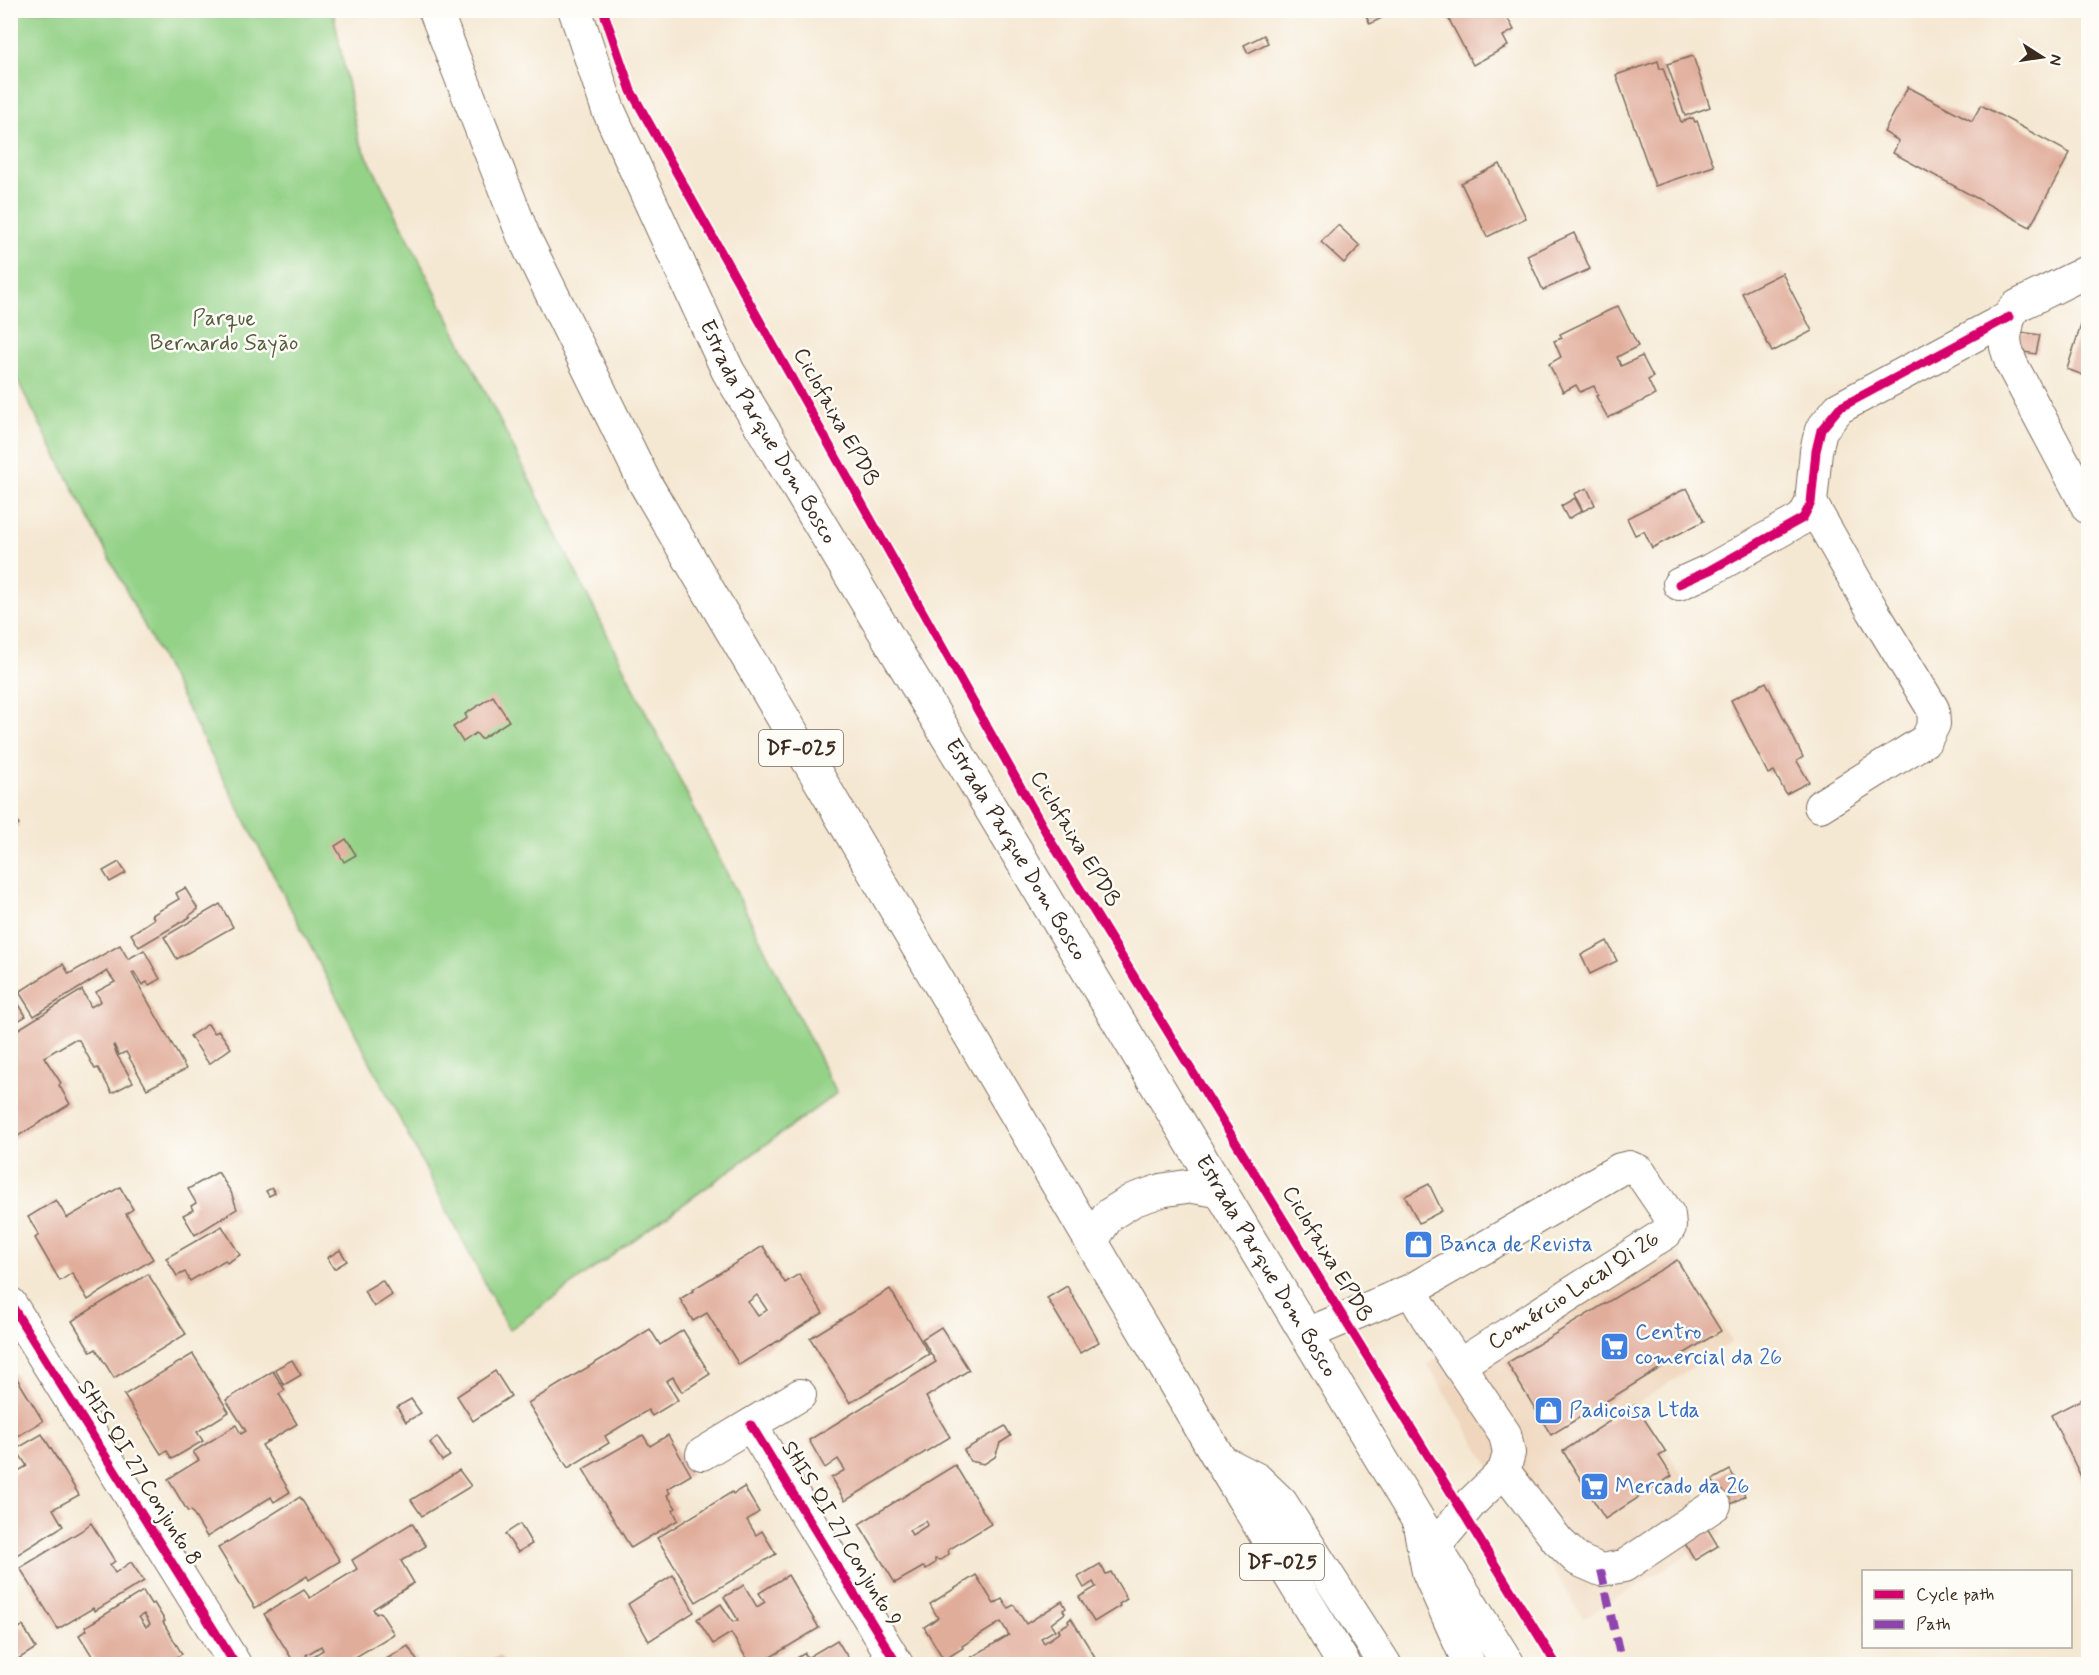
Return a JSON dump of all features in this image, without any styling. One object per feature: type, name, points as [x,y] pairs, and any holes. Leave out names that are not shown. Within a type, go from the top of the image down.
[{"type":"main road","name":"DF-025","points":[[435,10],[523,235],[645,483],[1220,1460],[1344,1665]]},
{"type":"main road","name":"Estrada Parque Dom Bosco","points":[[575,10],[608,109],[728,371],[1220,1191],[1508,1665]]},
{"type":"main road","points":[[1091,1241],[1108,1215],[1133,1200],[1163,1190],[1190,1186],[1220,1191]]},
{"type":"street","points":[[2088,271],[2017,306],[2009,317],[2005,337],[2011,363],[2088,508]]},
{"type":"street","points":[[1679,584],[1710,570],[1803,518],[1811,503],[1816,451],[1821,430],[1839,408],[2009,317]]},
{"type":"street","points":[[1811,503],[1933,709],[1934,724],[1926,740],[1820,806]]},
{"type":"street","name":"Comércio Local Qi 26","points":[[1307,1334],[1411,1290],[1620,1169],[1629,1167],[1639,1171],[1669,1215],[1670,1227],[1666,1233],[1459,1365]]},
{"type":"street","points":[[1411,1290],[1505,1434],[1509,1453],[1504,1471],[1472,1502],[1427,1533],[1428,1572],[1469,1665]]},
{"type":"street","name":"SHIS QI 27 Conjunto 8","points":[[10,1303],[235,1665]]},
{"type":"street","points":[[702,1454],[800,1395]]},
{"type":"street","name":"SHIS QI 27 Conjunto 9","points":[[751,1425],[897,1665]]},
{"type":"street","points":[[1220,1460],[1257,1479],[1281,1502],[1385,1665]]},
{"type":"street","points":[[1504,1471],[1558,1541],[1578,1560],[1601,1570],[1624,1566],[1715,1505]]},
{"type":"shaded area","points":[[1661,1225],[1732,1342],[1635,1405],[1722,1534],[1583,1618],[1427,1364]]},
{"type":"green space","name":"Parque Bernardo Sayão","points":[[11,11],[333,11],[358,138],[837,1093],[509,1330],[11,368]]},
{"type":"building","points":[[1363,10],[1397,10],[1370,24]]},
{"type":"building","points":[[1444,10],[1503,10],[1514,30],[1503,36],[1508,46],[1473,65]]},
{"type":"building","points":[[1264,35],[1268,43],[1248,53],[1244,45]]},
{"type":"building","points":[[1693,56],[1710,107],[1685,116],[1667,64]]},
{"type":"building","points":[[1658,61],[1660,69],[1663,68],[1681,122],[1693,118],[1695,122],[1697,121],[1714,166],[1655,186],[1616,75]]},
{"type":"building","points":[[1908,87],[1972,121],[1981,105],[2070,153],[2030,227],[1893,153],[1899,141],[1884,132]]},
{"type":"building","points":[[1500,164],[1526,218],[1487,237],[1461,183]]},
{"type":"building","points":[[1338,225],[1360,246],[1344,263],[1321,242]]},
{"type":"building","points":[[1574,233],[1590,269],[1543,290],[1527,255]]},
{"type":"building","points":[[1782,273],[1812,331],[1772,352],[1742,293]]},
{"type":"building","points":[[2088,303],[2088,377],[2067,369]]},
{"type":"building","points":[[1618,306],[1638,346],[1617,357],[1621,366],[1642,356],[1653,377],[1648,380],[1655,395],[1608,418],[1596,396],[1598,395],[1594,386],[1580,392],[1576,385],[1563,392],[1549,364],[1561,357],[1554,341],[1562,338],[1560,334]]},
{"type":"building","points":[[2015,331],[2040,335],[2036,354],[2011,350]]},
{"type":"building","points":[[1587,488],[1595,505],[1583,511],[1574,494]]},
{"type":"building","points":[[1687,488],[1704,521],[1652,548],[1644,531],[1635,535],[1627,518]]},
{"type":"building","points":[[1575,498],[1582,511],[1568,519],[1561,506]]},
{"type":"building","points":[[1766,682],[1803,757],[1797,761],[1809,782],[1786,794],[1774,771],[1768,774],[1731,700]]},
{"type":"building","points":[[493,696],[509,721],[481,739],[476,733],[463,742],[453,727],[467,718],[465,714]]},
{"type":"building","points":[[15,817],[19,825],[10,830],[10,819]]},
{"type":"building","points":[[346,839],[356,855],[344,862],[335,846]]},
{"type":"building","points":[[119,862],[126,873],[110,882],[103,871]]},
{"type":"building","points":[[185,888],[198,909],[190,917],[139,947],[131,934],[154,919],[152,915],[179,899],[176,893]]},
{"type":"building","points":[[220,904],[233,927],[177,959],[164,937]]},
{"type":"building","points":[[1607,941],[1617,961],[1590,974],[1581,955]]},
{"type":"building","points":[[120,945],[128,959],[144,950],[160,979],[149,985],[147,982],[142,985],[134,972],[132,973],[186,1069],[147,1089],[126,1052],[119,1055],[114,1045],[117,1055],[133,1082],[112,1093],[79,1040],[73,1040],[44,1057],[61,1083],[59,1085],[70,1104],[10,1141],[10,1041],[16,1038],[12,1033],[82,990],[91,1007],[101,1001],[96,992],[115,982],[107,971],[34,1016],[19,992],[63,964],[69,974]]},
{"type":"building","points":[[10,990],[26,1016],[10,1026]]},
{"type":"building","points":[[208,1024],[214,1033],[219,1031],[231,1048],[209,1064],[190,1036]]},
{"type":"building","points":[[218,1172],[231,1192],[237,1209],[195,1235],[183,1215],[193,1210],[191,1206],[196,1203],[188,1189]]},
{"type":"building","points":[[1429,1184],[1442,1211],[1419,1223],[1405,1196]]},
{"type":"building","points":[[120,1187],[133,1209],[126,1214],[153,1259],[88,1300],[72,1273],[60,1281],[35,1238],[39,1235],[28,1217],[56,1200],[67,1218]]},
{"type":"building","points":[[272,1188],[275,1193],[269,1196],[266,1191]]},
{"type":"building","points":[[222,1226],[240,1255],[227,1263],[225,1260],[190,1281],[185,1272],[177,1276],[166,1258]]},
{"type":"building","points":[[763,1246],[785,1283],[799,1274],[823,1313],[739,1365],[707,1313],[693,1321],[680,1299]],"holes":[[[757,1295],[767,1310],[758,1316],[748,1302]]]},
{"type":"building","points":[[340,1250],[347,1261],[334,1269],[327,1258]]},
{"type":"building","points":[[1677,1260],[1721,1331],[1551,1435],[1507,1363]]},
{"type":"building","points":[[148,1274],[186,1334],[114,1378],[96,1349],[91,1352],[72,1321]]},
{"type":"building","points":[[382,1280],[392,1295],[374,1307],[364,1291]]},
{"type":"building","points":[[1067,1286],[1099,1342],[1080,1353],[1047,1298]]},
{"type":"building","points":[[890,1289],[929,1354],[850,1403],[810,1338]]},
{"type":"building","points":[[941,1327],[969,1370],[926,1397],[950,1437],[845,1501],[831,1478],[845,1470],[838,1459],[825,1468],[809,1440],[936,1362],[922,1339]]},
{"type":"building","points":[[650,1329],[660,1345],[683,1330],[710,1374],[682,1392],[673,1377],[666,1381],[678,1400],[652,1416],[648,1410],[605,1436],[609,1443],[568,1468],[528,1403]]},
{"type":"building","points":[[193,1354],[229,1412],[197,1432],[203,1441],[172,1459],[167,1451],[161,1454],[124,1395]]},
{"type":"building","points":[[292,1360],[301,1375],[284,1385],[275,1369]]},
{"type":"building","points":[[10,1367],[43,1421],[10,1441]]},
{"type":"building","points":[[273,1371],[285,1390],[279,1394],[297,1424],[262,1445],[290,1492],[274,1502],[271,1497],[207,1537],[191,1510],[188,1512],[168,1479],[199,1460],[193,1452],[236,1425],[241,1434],[246,1431],[226,1400]]},
{"type":"building","points":[[495,1371],[511,1396],[473,1421],[457,1396]]},
{"type":"building","points":[[2088,1396],[2088,1491],[2051,1415]]},
{"type":"building","points":[[411,1399],[421,1413],[406,1422],[397,1407]]},
{"type":"building","points":[[1635,1405],[1666,1452],[1659,1456],[1672,1476],[1605,1519],[1563,1451]]},
{"type":"building","points":[[1005,1426],[1011,1436],[1000,1443],[995,1457],[984,1464],[970,1461],[964,1450]]},
{"type":"building","points":[[42,1434],[79,1495],[53,1509],[63,1526],[12,1558],[10,1471],[13,1474],[27,1466],[16,1449]]},
{"type":"building","points":[[643,1435],[650,1446],[668,1435],[691,1475],[667,1489],[670,1493],[667,1495],[676,1508],[673,1510],[678,1520],[631,1548],[583,1469]]},
{"type":"building","points":[[437,1437],[450,1456],[442,1461],[430,1443]]},
{"type":"building","points":[[955,1465],[991,1524],[948,1550],[949,1554],[940,1560],[935,1559],[935,1563],[926,1569],[923,1567],[895,1583],[859,1524]],"holes":[[[926,1521],[928,1525],[912,1535],[909,1530]]]},
{"type":"building","points":[[459,1470],[471,1486],[422,1516],[411,1500]]},
{"type":"building","points":[[1730,1470],[1745,1496],[1728,1506],[1712,1480]]},
{"type":"building","points":[[744,1487],[759,1512],[747,1520],[756,1535],[762,1531],[776,1554],[696,1602],[657,1538]]},
{"type":"building","points":[[300,1497],[340,1561],[309,1580],[307,1576],[255,1608],[218,1548]]},
{"type":"building","points":[[91,1523],[115,1561],[110,1565],[115,1573],[131,1562],[144,1581],[95,1611],[93,1608],[58,1629],[20,1568]]},
{"type":"building","points":[[412,1523],[426,1546],[401,1561],[414,1583],[373,1609],[376,1614],[380,1612],[394,1634],[344,1664],[295,1664],[264,1614],[304,1590],[310,1598],[357,1569],[352,1560]],"holes":[[[321,1646],[323,1650],[309,1659],[306,1655]]]},
{"type":"building","points":[[1704,1523],[1718,1546],[1695,1560],[1681,1537]]},
{"type":"building","points":[[520,1524],[532,1544],[518,1552],[505,1534]]},
{"type":"building","points":[[1100,1564],[1106,1574],[1111,1572],[1127,1599],[1094,1622],[1079,1597],[1096,1587],[1093,1582],[1084,1588],[1078,1577]]},
{"type":"building","points":[[673,1575],[694,1612],[649,1641],[628,1604]]},
{"type":"building","points":[[788,1575],[819,1628],[759,1664],[750,1664],[731,1633],[713,1644],[697,1619],[721,1604],[733,1622],[738,1620],[724,1597],[744,1585],[757,1607],[765,1602],[759,1593]]},
{"type":"building","points":[[976,1575],[994,1604],[1002,1599],[1008,1608],[1014,1605],[1026,1624],[1062,1601],[1066,1608],[1063,1610],[1065,1613],[1051,1624],[1055,1630],[1041,1638],[1044,1643],[1060,1632],[1058,1629],[1069,1623],[1071,1618],[1095,1657],[1081,1664],[960,1664],[1009,1635],[1001,1622],[944,1660],[924,1627],[938,1618],[930,1604]]},
{"type":"building","points":[[143,1591],[151,1604],[154,1603],[182,1654],[164,1664],[97,1664],[79,1635],[87,1630],[85,1627]],"holes":[[[144,1614],[150,1624],[146,1627],[139,1617]]]},
{"type":"building","points":[[23,1626],[36,1648],[15,1661],[10,1654],[10,1633]]},
{"type":"building","points":[[837,1640],[852,1664],[787,1664],[805,1653],[807,1658]]},
{"type":"building","points":[[408,1646],[419,1664],[378,1664]]},
{"type":"building","points":[[499,1656],[505,1664],[489,1663]]},
{"type":"marked path","points":[[1601,1570],[1622,1664]]},
{"type":"cycle path","name":"Ciclofaixa EPDB","points":[[603,10],[631,91],[1052,843],[1556,1664]]},
{"type":"cycle path","points":[[1679,584],[1710,570],[1803,518],[1811,503],[1816,451],[1821,430],[1839,408],[2009,317]]},
{"type":"cycle path","points":[[10,1303],[235,1664]]},
{"type":"cycle path","points":[[751,1425],[897,1664]]},
{"type":"place","name":"Banca de Revista","points":[[1419,1245]]},
{"type":"place","name":"Centro comercial da 26","points":[[1614,1346]]},
{"type":"place","name":"Padicoisa Ltda","points":[[1548,1411]]},
{"type":"place","name":"Mercado da 26","points":[[1594,1487]]}]
